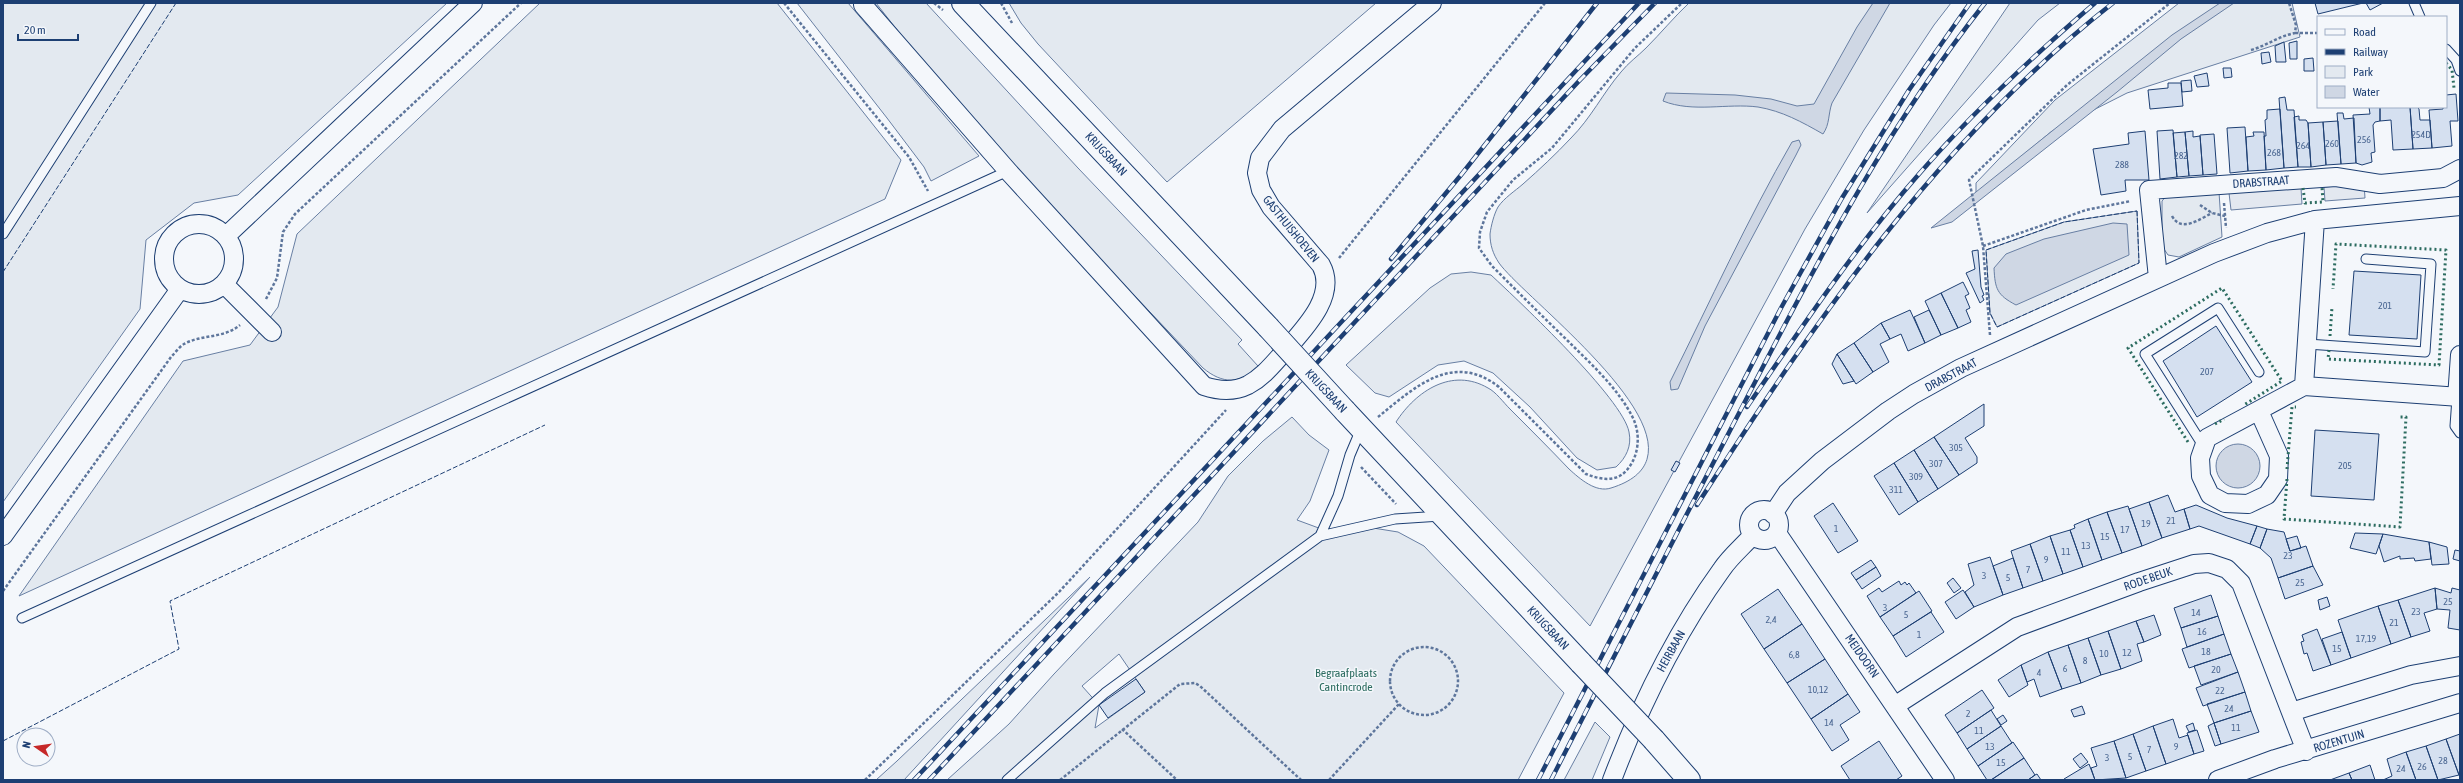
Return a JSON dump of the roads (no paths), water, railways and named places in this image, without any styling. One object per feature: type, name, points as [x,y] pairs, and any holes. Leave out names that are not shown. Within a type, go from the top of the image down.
[{"type":"main road","name":"KRIJGSBAAN","points":[[963,3],[1654,740],[1689,780]]},
{"type":"street","points":[[226,236],[473,3]]},
{"type":"street","name":"GASTHUISHOEVEN","points":[[1008,171],[1204,386],[1226,391],[1247,386],[1261,377],[1309,323],[1323,296],[1326,274],[1313,253],[1271,207],[1260,190],[1256,173],[1260,158],[1282,129],[1432,3]]},
{"type":"street","points":[[863,4],[1008,171]]},
{"type":"street","name":"DRABSTRAAT","points":[[2158,278],[2149,190],[2336,177],[2380,184],[2443,178],[2460,170]]},
{"type":"street","name":"DRABSTRAAT","points":[[1773,514],[1787,494],[1801,480],[1888,411],[1939,380],[2158,278],[2247,239],[2315,220],[2460,206]]},
{"type":"street","points":[[2304,386],[2315,220]]},
{"type":"street","points":[[193,224],[205,224],[216,228],[226,236],[232,245],[234,266],[224,284],[215,291],[203,294],[191,294],[180,289],[171,281],[166,270],[164,258],[166,247],[172,236],[193,224]]},
{"type":"street","points":[[224,284],[272,332]]},
{"type":"street","points":[[3,536],[180,289]]},
{"type":"street","points":[[2259,411],[2279,456],[2278,479],[2267,496],[2248,504],[2225,503],[2210,495],[2201,476],[2200,458],[2207,438],[2304,386],[2459,397],[2460,356]]},
{"type":"street","points":[[1765,510],[1773,514],[1779,523],[1777,533],[1770,540],[1760,540],[1752,536],[1749,528],[1750,519],[1761,511],[1765,510]]},
{"type":"street","name":"MEIDOORN","points":[[1777,533],[1896,705],[1945,780]]},
{"type":"street","name":"HEIRBAAN","points":[[1612,780],[1640,711],[1683,630],[1722,568],[1752,536]]},
{"type":"street","name":"RODE BEUK","points":[[1896,705],[2017,627],[2139,582],[2194,564],[2209,563],[2227,569],[2242,582],[2306,751]]},
{"type":"street","points":[[2291,712],[2411,675],[2460,666]]},
{"type":"street","name":"ROZENTUIN","points":[[2218,780],[2275,759],[2306,751],[2460,703]]},
{"type":"lane","points":[[3,234],[151,3]]},
{"type":"lane","points":[[2414,3],[2420,16]]},
{"type":"lane","points":[[2447,50],[2456,60],[2460,71]]},
{"type":"lane","points":[[22,618],[1008,171]]},
{"type":"lane","points":[[2307,344],[2425,352],[2431,264],[2366,259]]},
{"type":"lane","points":[[2204,447],[2145,354],[2218,308],[2258,372]]},
{"type":"lane","points":[[2459,397],[2455,426],[2460,433]]},
{"type":"lane","points":[[1320,536],[1338,496],[1350,455],[1361,429]]},
{"type":"lane","points":[[1007,780],[1105,693],[1320,536],[1395,518],[1444,516]]},
{"type":"water","points":[[1873,3],[1890,3],[1832,103],[1827,126],[1823,134],[1792,118],[1775,111],[1758,107],[1698,107],[1674,105],[1663,101],[1666,93],[1735,95],[1771,99],[1797,106],[1814,104],[1857,27]]},
{"type":"water","points":[[2220,3],[2234,3],[2181,39],[2117,92],[1952,222],[1931,228],[2172,35]]},
{"type":"water","points":[[1799,140],[1801,145],[1705,326],[1678,389],[1671,390],[1670,382],[1744,231],[1792,142]]},
{"type":"water","points":[[2113,223],[2127,224],[2129,255],[2016,305],[2005,298],[1998,291],[1995,281],[1994,268],[2006,254],[2044,239]]},
{"type":"water","points":[[2238,444],[2250,448],[2256,454],[2260,466],[2256,478],[2250,484],[2238,488],[2226,484],[2220,478],[2216,466],[2220,454],[2226,448]]},
{"type":"railway","points":[[1391,259],[1461,175],[1597,3]]},
{"type":"railway","points":[[914,780],[1639,3]]},
{"type":"railway","points":[[929,780],[1579,81],[1655,3]]},
{"type":"railway","points":[[1538,780],[1781,308],[1842,198],[1909,90],[1970,3]]},
{"type":"railway","points":[[1551,780],[1779,336],[1832,238],[1860,189],[1919,94],[1985,3]]},
{"type":"railway","points":[[1747,407],[1851,259],[1919,174],[2004,85],[2095,3]]},
{"type":"railway","points":[[1697,505],[1741,436],[1834,301],[1884,236],[1936,173],[1991,113],[2050,56],[2113,3]]},
{"type":"park label","name":"Begraafplaats Cantincrode","points":[[1346,680]]}]
